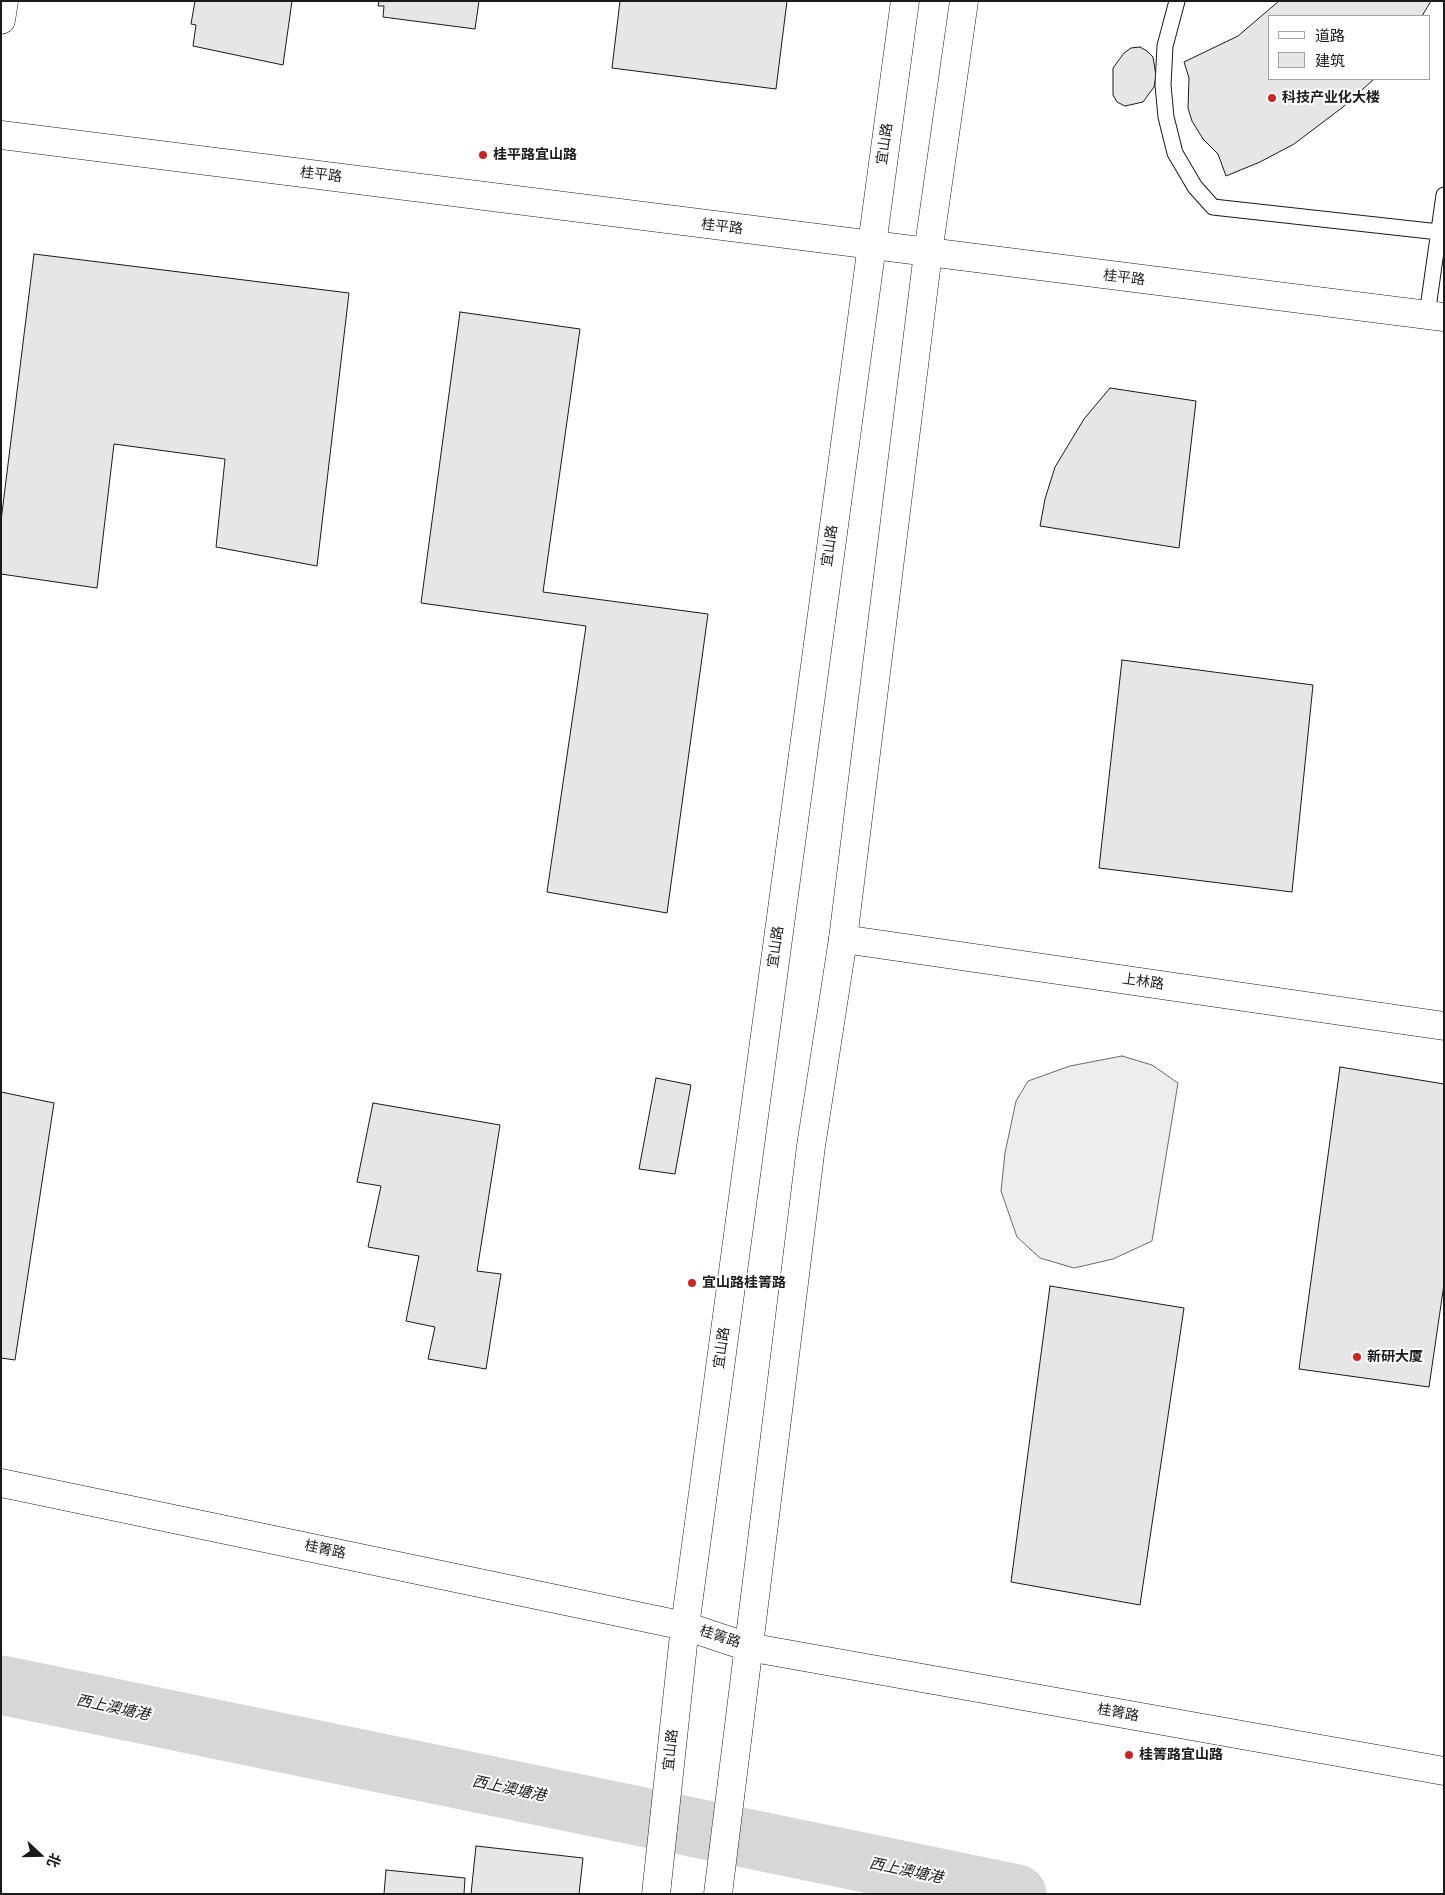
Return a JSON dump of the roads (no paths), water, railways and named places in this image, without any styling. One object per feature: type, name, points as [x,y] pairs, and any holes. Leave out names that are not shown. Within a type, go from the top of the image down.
[{"type":"main road","points":[[1,20],[4,1]]},
{"type":"main road","name":"宜山路","points":[[657,1886],[685,1626],[905,1]]},
{"type":"main road","points":[[718,1892],[811,1146],[843,939],[928,253],[964,1]]},
{"type":"main road","name":"桂平路","points":[[1,135],[1435,316]]},
{"type":"main road","name":"上林路","points":[[843,939],[1444,1026]]},
{"type":"main road","name":"桂箐路","points":[[1,1483],[685,1626],[748,1647],[1444,1771]]},
{"type":"lane","points":[[1177,1],[1165,46],[1162,85],[1166,117],[1175,153],[1195,187],[1213,207],[1439,232]]},
{"type":"lane","points":[[1435,316],[1439,232],[1444,196]]},
{"type":"waterway","name":"西上澳塘港","points":[[1,1685],[1017,1894]]},
{"type":"place","name":"科技产业化大楼","points":[[1272,98]]},
{"type":"place","name":"桂平路宜山路","points":[[483,155]]},
{"type":"place","name":"宜山路桂箐路","points":[[692,1283]]},
{"type":"place","name":"新研大厦","points":[[1357,1357]]},
{"type":"place","name":"桂箐路宜山路","points":[[1129,1755]]}]
